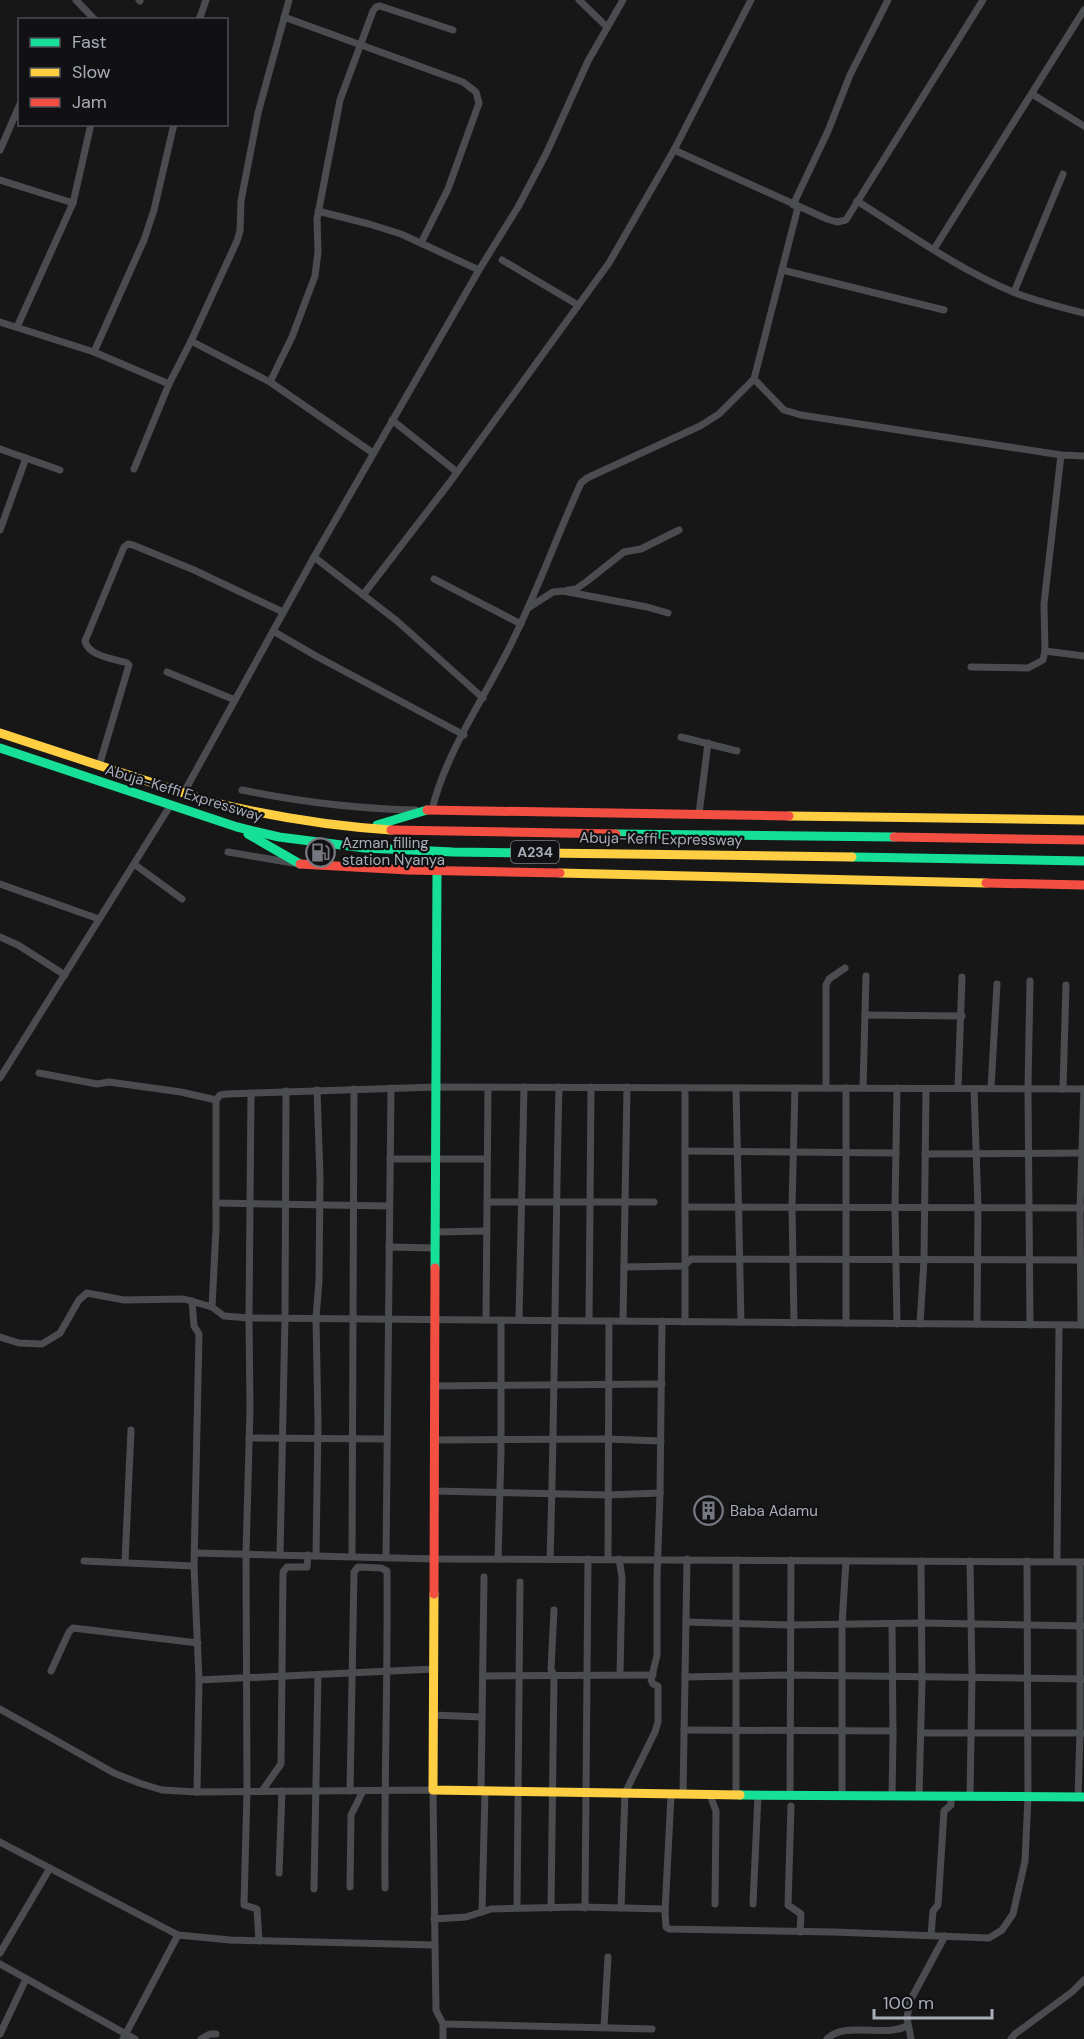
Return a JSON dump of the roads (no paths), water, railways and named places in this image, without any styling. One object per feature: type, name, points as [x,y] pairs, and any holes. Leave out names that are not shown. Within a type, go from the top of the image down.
[{"type":"main road","name":"Abuja-Keffi Expressway","points":[[0,733],[183,794],[243,810],[290,820],[360,828],[1084,840]]},
{"type":"main road","name":"Abuja-Keffi Expressway","points":[[0,748],[237,827],[274,837],[306,842],[375,848],[1084,861]]},
{"type":"main road","name":"Abuja-Keffi Expressway","points":[[360,828],[385,824],[430,810],[1084,820]]},
{"type":"main road","points":[[237,827],[300,864],[365,869],[1084,885]]},
{"type":"main road","points":[[436,871],[433,1790],[671,1795],[1081,1797]]},
{"type":"street","points":[[76,0],[93,18]]},
{"type":"street","points":[[200,18],[206,0]]},
{"type":"street","points":[[134,469],[169,384],[221,277],[240,231],[241,201],[258,113],[290,0]]},
{"type":"street","points":[[579,0],[607,27]]},
{"type":"street","points":[[183,794],[373,453],[518,207],[546,154],[588,62],[622,0]]},
{"type":"street","points":[[363,595],[457,472],[609,263],[674,150],[751,0]]},
{"type":"street","points":[[242,790],[336,806],[430,810],[436,792],[521,624],[581,483],[587,478],[700,426],[719,414],[754,379],[796,206],[850,75],[888,0]]},
{"type":"street","points":[[674,150],[796,206],[837,222],[846,220],[983,0]]},
{"type":"street","points":[[270,382],[292,337],[315,276],[318,211],[340,100],[376,7],[380,6],[453,30]]},
{"type":"street","points":[[934,249],[1084,10]]},
{"type":"street","points":[[284,17],[463,82],[476,92],[479,103],[448,189],[421,243]]},
{"type":"street","points":[[1032,94],[1084,126]]},
{"type":"street","points":[[0,150],[18,109]]},
{"type":"street","points":[[17,327],[74,203],[91,126]]},
{"type":"street","points":[[94,352],[144,240],[154,210],[174,126]]},
{"type":"street","points":[[1014,292],[1062,174]]},
{"type":"street","points":[[0,180],[74,203]]},
{"type":"street","points":[[857,201],[934,249],[1014,292],[1084,313]]},
{"type":"street","points":[[318,211],[369,224],[421,243],[479,270]]},
{"type":"street","points":[[502,260],[578,305]]},
{"type":"street","points":[[782,270],[944,310]]},
{"type":"street","points":[[0,322],[94,352],[169,384]]},
{"type":"street","points":[[191,341],[270,382],[373,453]]},
{"type":"street","points":[[754,379],[784,410],[801,415],[1061,455],[1084,456]]},
{"type":"street","points":[[392,420],[457,472]]},
{"type":"street","points":[[0,449],[60,470]]},
{"type":"street","points":[[971,667],[1028,669],[1043,660],[1046,651],[1044,604],[1061,455]]},
{"type":"street","points":[[0,530],[26,458]]},
{"type":"street","points":[[528,608],[553,592],[576,589],[624,552],[641,549],[679,530]]},
{"type":"street","points":[[99,766],[129,665],[91,651],[86,647],[85,641],[124,547],[133,544],[283,612]]},
{"type":"street","points":[[314,557],[405,628],[483,698]]},
{"type":"street","points":[[434,579],[521,624]]},
{"type":"street","points":[[563,591],[668,613]]},
{"type":"street","points":[[273,630],[325,661],[464,735]]},
{"type":"street","points":[[1046,651],[1084,656]]},
{"type":"street","points":[[167,672],[235,700]]},
{"type":"street","points":[[681,737],[737,751]]},
{"type":"street","points":[[699,814],[708,743]]},
{"type":"street","points":[[0,1078],[170,806]]},
{"type":"street","points":[[228,852],[300,864]]},
{"type":"street","points":[[134,864],[182,899]]},
{"type":"street","points":[[0,884],[99,919]]},
{"type":"street","points":[[0,937],[18,945],[64,975]]},
{"type":"street","points":[[826,1088],[826,986],[827,981],[845,968]]},
{"type":"street","points":[[863,1088],[866,976]]},
{"type":"street","points":[[958,1088],[962,977]]},
{"type":"street","points":[[1030,981],[1028,1088],[1030,1325]]},
{"type":"street","points":[[991,1088],[997,984]]},
{"type":"street","points":[[1063,1089],[1066,985]]},
{"type":"street","points":[[865,1015],[962,1016]]},
{"type":"street","points":[[39,1073],[97,1084],[109,1082],[181,1092],[216,1100]]},
{"type":"street","points":[[0,1337],[19,1343],[42,1344],[60,1333],[79,1300],[87,1293],[124,1300],[184,1299],[212,1307],[224,1316],[249,1318],[1082,1325],[1084,1089],[437,1087],[220,1095],[216,1100],[216,1203],[212,1307]]},
{"type":"street","points":[[486,1320],[488,1087]]},
{"type":"street","points":[[519,1320],[524,1087]]},
{"type":"street","points":[[550,1559],[559,1087]]},
{"type":"street","points":[[589,1321],[591,1087]]},
{"type":"street","points":[[386,1558],[391,1088]]},
{"type":"street","points":[[624,1321],[627,1088]]},
{"type":"street","points":[[685,1088],[685,1322]]},
{"type":"street","points":[[736,1088],[741,1322]]},
{"type":"street","points":[[794,1323],[792,1206],[795,1088]]},
{"type":"street","points":[[846,1088],[846,1323]]},
{"type":"street","points":[[897,1088],[895,1206],[897,1324]]},
{"type":"street","points":[[352,1556],[354,1089]]},
{"type":"street","points":[[921,1324],[927,1089]]},
{"type":"street","points":[[974,1089],[978,1207],[977,1324]]},
{"type":"street","points":[[262,1791],[281,1764],[284,1570],[287,1567],[307,1567],[312,1556],[318,1438],[316,1318],[320,1204],[317,1090]]},
{"type":"street","points":[[280,1555],[285,1317],[285,1091]]},
{"type":"street","points":[[251,1093],[246,1554],[247,1791],[244,1905],[257,1909],[259,1941]]},
{"type":"street","points":[[685,1152],[896,1153]]},
{"type":"street","points":[[925,1154],[1083,1153]]},
{"type":"street","points":[[390,1159],[488,1159]]},
{"type":"street","points":[[487,1202],[654,1202]]},
{"type":"street","points":[[216,1203],[389,1206]]},
{"type":"street","points":[[685,1207],[1082,1208]]},
{"type":"street","points":[[436,1232],[486,1230]]},
{"type":"street","points":[[389,1248],[435,1248]]},
{"type":"street","points":[[624,1267],[684,1266],[691,1259],[740,1258],[1082,1260]]},
{"type":"street","points":[[192,1301],[194,1326],[199,1334],[194,1566],[200,1680],[198,1792]]},
{"type":"street","points":[[498,1559],[501,1320]]},
{"type":"street","points":[[608,1559],[609,1321]]},
{"type":"street","points":[[621,1908],[624,1794],[658,1722],[657,1686],[651,1680],[657,1655],[662,1321]]},
{"type":"street","points":[[1057,1562],[1059,1325]]},
{"type":"street","points":[[435,1386],[662,1384]]},
{"type":"street","points":[[125,1562],[131,1430]]},
{"type":"street","points":[[249,1438],[386,1439]]},
{"type":"street","points":[[435,1440],[661,1441]]},
{"type":"street","points":[[435,1491],[608,1495],[660,1493]]},
{"type":"street","points":[[195,1553],[435,1559],[1082,1562],[1081,1797]]},
{"type":"street","points":[[585,1908],[588,1559]]},
{"type":"street","points":[[619,1559],[622,1578],[620,1675]]},
{"type":"street","points":[[683,1795],[687,1559]]},
{"type":"street","points":[[736,1560],[736,1795]]},
{"type":"street","points":[[790,1795],[791,1560]]},
{"type":"street","points":[[84,1561],[194,1566]]},
{"type":"street","points":[[842,1796],[842,1624],[846,1561]]},
{"type":"street","points":[[919,1796],[922,1678],[921,1561]]},
{"type":"street","points":[[970,1561],[972,1677],[970,1797]]},
{"type":"street","points":[[671,1795],[665,1909],[666,1927],[669,1929],[988,1938],[1002,1930],[1012,1914],[1025,1861],[1028,1797],[1027,1561]]},
{"type":"street","points":[[350,1791],[354,1572],[358,1568],[381,1568],[387,1571],[385,1888]]},
{"type":"street","points":[[482,1912],[484,1577]]},
{"type":"street","points":[[517,1908],[520,1582]]},
{"type":"street","points":[[551,1908],[554,1676],[551,1669],[554,1610]]},
{"type":"street","points":[[686,1622],[790,1625],[922,1623],[1082,1626]]},
{"type":"street","points":[[892,1624],[892,1796]]},
{"type":"street","points":[[51,1671],[73,1628],[198,1643]]},
{"type":"street","points":[[200,1680],[434,1669]]},
{"type":"street","points":[[314,1889],[318,1675]]},
{"type":"street","points":[[483,1676],[652,1675]]},
{"type":"street","points":[[685,1677],[789,1675],[1082,1679]]},
{"type":"street","points":[[0,1709],[114,1773],[162,1790],[198,1792],[433,1790],[436,2010],[443,2024],[443,2039]]},
{"type":"street","points":[[434,1715],[482,1717]]},
{"type":"street","points":[[684,1730],[893,1731]]},
{"type":"street","points":[[921,1733],[1082,1733]]},
{"type":"street","points":[[279,1873],[282,1791]]},
{"type":"street","points":[[350,1887],[351,1815],[363,1791]]},
{"type":"street","points":[[710,1795],[716,1810],[715,1904]]},
{"type":"street","points":[[753,1904],[758,1795]]},
{"type":"street","points":[[931,1935],[933,1911],[938,1905],[944,1811],[951,1804],[951,1797]]},
{"type":"street","points":[[791,1806],[788,1905],[801,1914],[800,1932]]},
{"type":"street","points":[[0,1842],[178,1935],[230,1941],[435,1945]]},
{"type":"street","points":[[0,1953],[50,1868]]},
{"type":"street","points":[[434,1919],[466,1917],[491,1909],[665,1909]]},
{"type":"street","points":[[124,2036],[178,1935]]},
{"type":"street","points":[[911,2039],[907,2018],[910,2001],[945,1936]]},
{"type":"street","points":[[604,2027],[608,1957]]},
{"type":"street","points":[[0,1964],[124,2036],[135,2039]]},
{"type":"street","points":[[0,2034],[26,1979]]},
{"type":"street","points":[[1011,2039],[1084,1980]]},
{"type":"street","points":[[443,2024],[652,2029]]},
{"type":"street","points":[[827,2039],[837,2032],[897,2032],[908,2025]]},
{"type":"street","points":[[201,2039],[210,2034],[216,2034]]},
{"type":"place","name":"Azman filling station Nyanya","points":[[321,852]]},
{"type":"place","name":"Baba Adamu","points":[[709,1511]]}]
